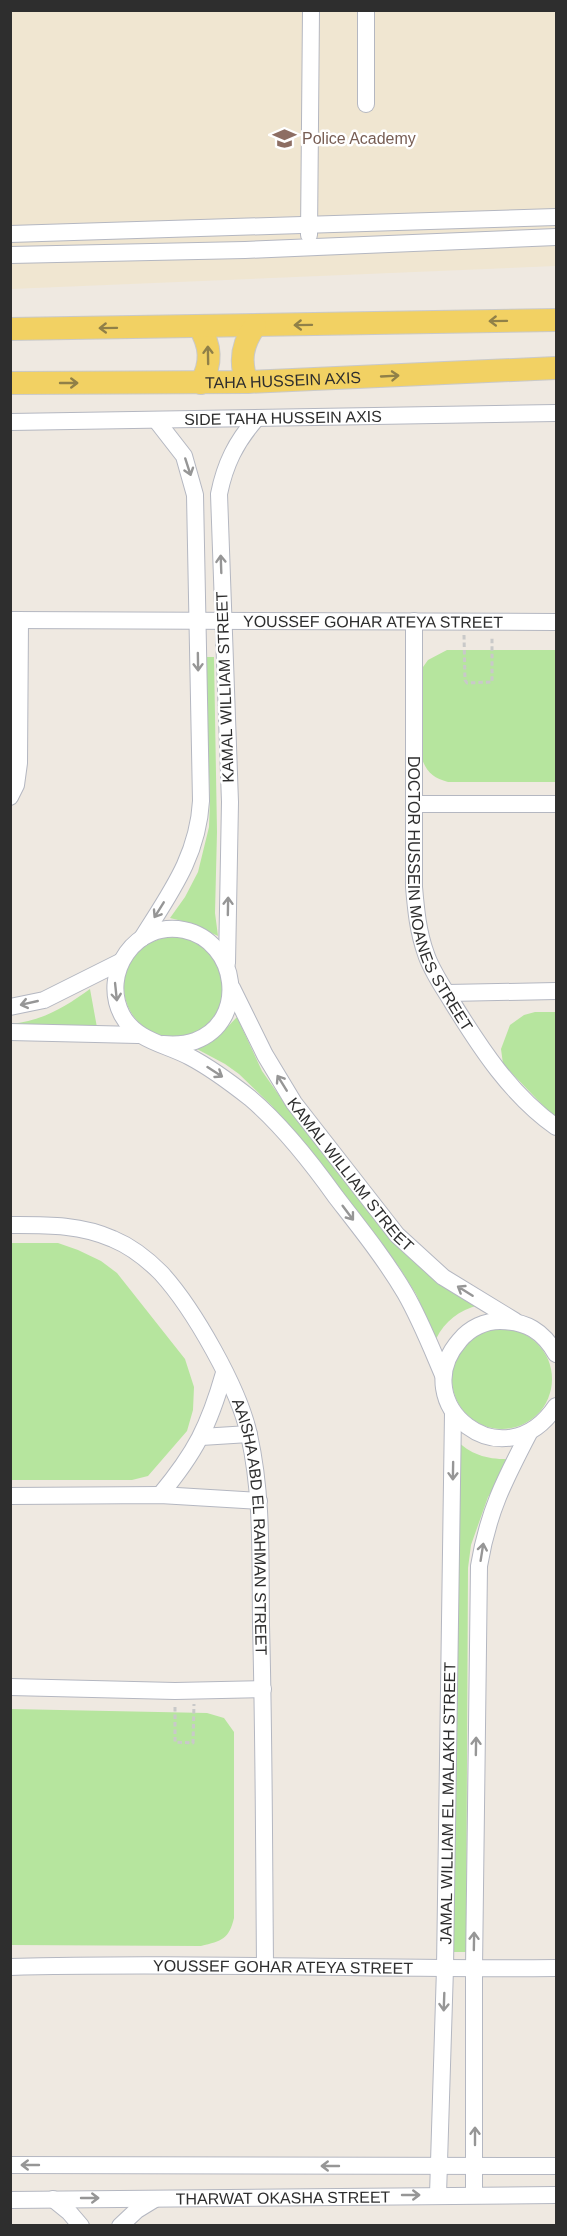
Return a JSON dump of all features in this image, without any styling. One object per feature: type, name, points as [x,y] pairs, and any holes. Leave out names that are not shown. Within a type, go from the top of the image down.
[{"type":"main road","points":[[10,329],[556,320]]},
{"type":"main road","points":[[199,326],[206,337],[209,349],[206,373],[201,383]]},
{"type":"main road","points":[[247,382],[242,365],[243,347],[255,326]]},
{"type":"main road","name":"TAHA HUSSEIN AXIS","points":[[10,383],[247,382],[556,368]]},
{"type":"street","points":[[309,246],[311,10]]},
{"type":"street","points":[[366,10],[366,104]]},
{"type":"street","points":[[10,234],[556,217]]},
{"type":"street","points":[[76,232],[76,254]]},
{"type":"street","points":[[10,255],[245,250],[556,237]]},
{"type":"street","name":"SIDE TAHA HUSSEIN AXIS","points":[[10,422],[556,413]]},
{"type":"street","name":"KAMAL WILLIAM STREET","points":[[227,964],[230,802],[219,494],[223,472],[232,451],[256,419]]},
{"type":"street","name":"KAMAL WILLIAM STREET","points":[[142,938],[178,880],[194,845],[201,801],[196,516],[191,475],[184,456],[156,420]]},
{"type":"street","points":[[10,798],[16,785],[19,763],[15,620]]},
{"type":"street","name":"YOUSSEF GOHAR ATEYA STREET","points":[[15,620],[556,622]]},
{"type":"street","name":"DOCTOR HUSSEIN MOANES STREET","points":[[414,621],[414,887],[417,922],[426,956],[447,993],[496,1068],[513,1090],[556,1127]]},
{"type":"street","points":[[415,804],[556,804]]},
{"type":"street","points":[[10,1032],[138,1035],[163,1044],[180,1045],[196,1041],[222,1020],[232,988],[227,964],[210,942],[190,932],[169,929],[142,938],[129,948],[120,962],[115,980],[116,999],[123,1016],[138,1035]]},
{"type":"street","points":[[10,1007],[44,1000],[120,962]]},
{"type":"street","name":"KAMAL WILLIAM STREET","points":[[232,988],[265,1055],[294,1103],[397,1235],[443,1277],[515,1321],[538,1331]]},
{"type":"street","points":[[447,993],[556,991]]},
{"type":"street","name":"KAMAL WILLIAM STREET","points":[[163,1044],[190,1057],[250,1098],[294,1142],[349,1213],[404,1291],[421,1322],[443,1375],[445,1395],[453,1413]]},
{"type":"street","name":"AAISHA ABD EL RAHMAN STREET","points":[[10,1225],[56,1225],[83,1229],[114,1239],[132,1250],[160,1273],[210,1344],[236,1395],[249,1434],[259,1501],[265,1965]]},
{"type":"street","points":[[443,1375],[450,1351],[467,1332],[490,1321],[515,1321]]},
{"type":"street","points":[[538,1331],[556,1331]]},
{"type":"street","points":[[538,1331],[550,1342],[556,1354]]},
{"type":"street","points":[[160,1495],[185,1464],[201,1437],[214,1409],[224,1373]]},
{"type":"street","points":[[453,1413],[468,1428],[487,1437],[508,1439],[529,1433],[545,1422],[556,1406]]},
{"type":"street","name":"JAMAL WILLIAM EL MALAKH STREET","points":[[438,2195],[445,1968],[453,1413]]},
{"type":"street","name":"JAMAL WILLIAM EL MALAKH STREET","points":[[474,2195],[479,1566],[484,1537],[494,1503],[529,1433]]},
{"type":"street","points":[[201,1437],[249,1434]]},
{"type":"street","points":[[10,1496],[160,1495],[259,1501]]},
{"type":"street","points":[[10,1687],[263,1689]]},
{"type":"street","name":"YOUSSEF GOHAR ATEYA STREET","points":[[10,1967],[265,1965],[474,1969],[556,1968]]},
{"type":"street","name":"THARWAT OKASHA STREET","points":[[10,2165],[556,2166]]},
{"type":"street","name":"THARWAT OKASHA STREET","points":[[10,2200],[556,2195]]},
{"type":"street","points":[[120,2226],[137,2210],[156,2198]]},
{"type":"street","points":[[53,2199],[81,2226]]},
{"type":"path","points":[[464,623],[465,680],[467,683],[492,682],[492,623]]},
{"type":"path","points":[[175,1690],[175,1742],[193,1743],[194,1690]]},
{"type":"shaded area","name":"Police Academy","points":[[10,11],[556,11],[556,266],[11,289]]},
{"type":"green space","points":[[447,650],[556,650],[556,782],[448,782],[435,777],[426,768],[422,759],[423,667],[428,660]]},
{"type":"green space","points":[[205,657],[214,657],[217,832],[215,913],[218,936],[190,923],[170,918],[185,897],[198,872],[209,827]]},
{"type":"green space","points":[[174,937],[202,945],[216,959],[224,987],[216,1015],[202,1029],[174,1037],[146,1029],[132,1015],[124,987],[132,959],[146,945]]},
{"type":"green space","points":[[90,989],[98,1033],[11,1024],[33,1020],[53,1012]]},
{"type":"green space","points":[[535,1012],[556,1012],[556,1119],[503,1064],[501,1049],[510,1025],[524,1015]]},
{"type":"green space","points":[[237,1017],[262,1071],[395,1244],[424,1270],[479,1305],[453,1317],[436,1339],[416,1294],[399,1267],[272,1106],[239,1074],[195,1048],[218,1036]]},
{"type":"green space","points":[[11,1243],[58,1243],[101,1261],[117,1273],[185,1359],[194,1387],[193,1410],[187,1431],[148,1476],[132,1480],[11,1480]]},
{"type":"green space","points":[[502,1329],[521,1333],[537,1344],[548,1360],[552,1379],[548,1398],[537,1414],[521,1425],[502,1429],[483,1425],[467,1414],[456,1398],[452,1379],[456,1360],[467,1344],[483,1333]]},
{"type":"green space","points":[[455,1439],[481,1456],[514,1459],[488,1497],[471,1545],[468,1568],[466,1952],[452,1952]]},
{"type":"green space","points":[[11,1709],[207,1713],[224,1718],[234,1732],[234,1918],[230,1931],[224,1938],[201,1946],[11,1945]]},
{"type":"place","name":"Police Academy","points":[[284,138]]}]
